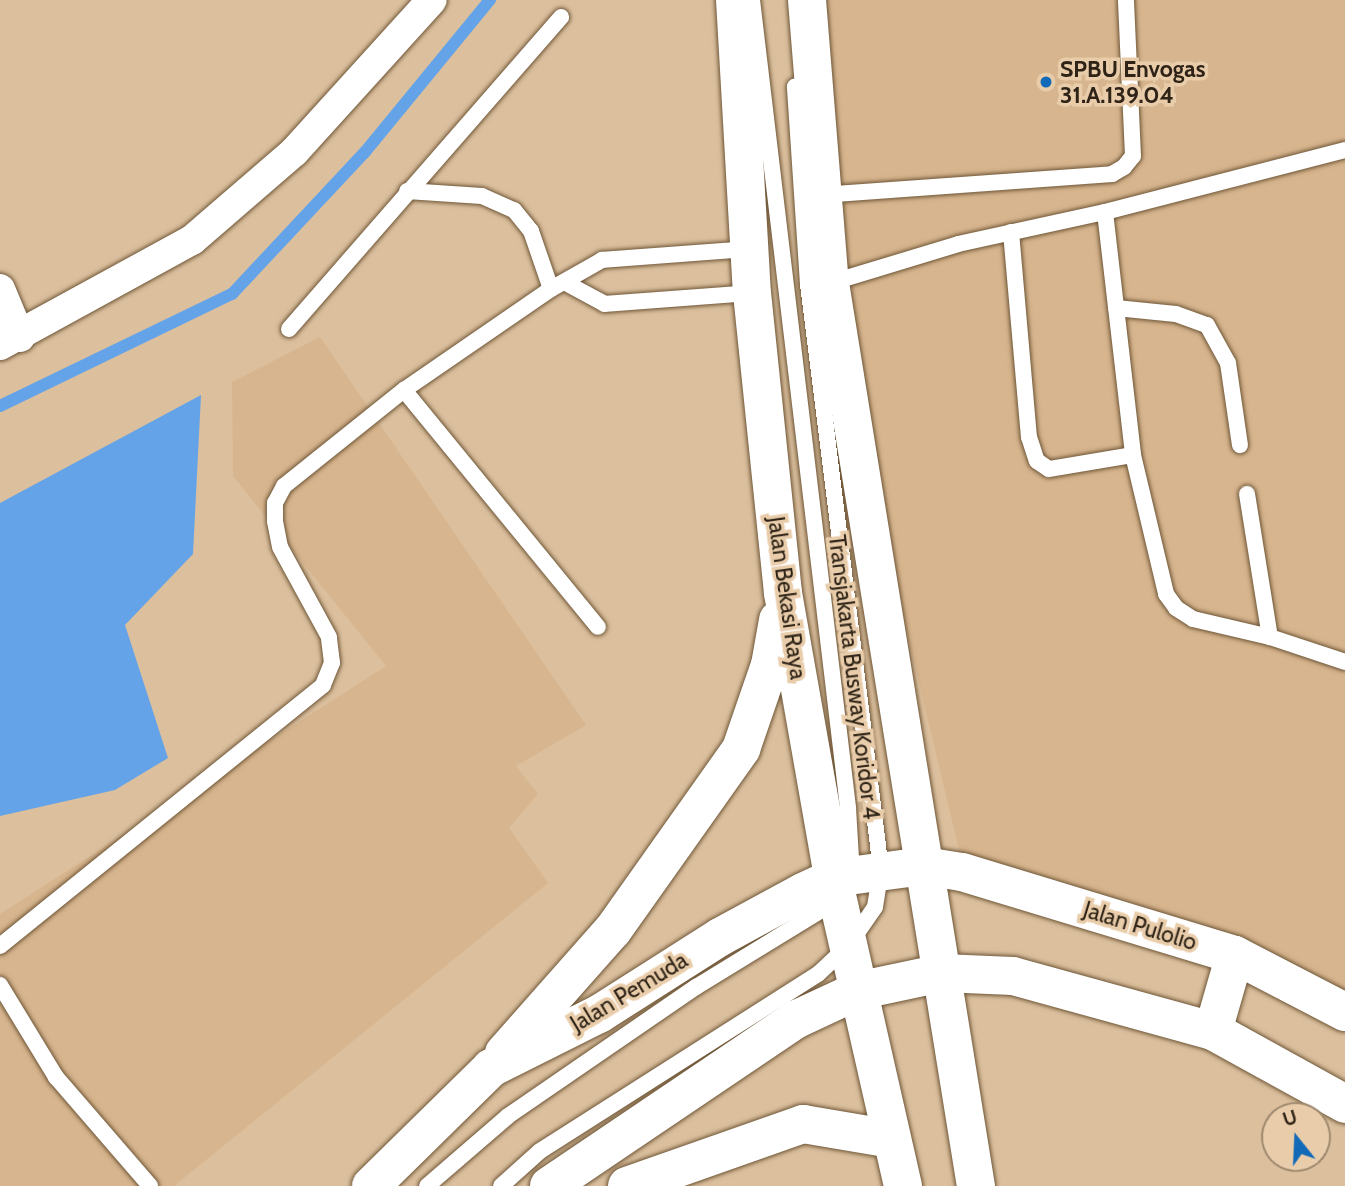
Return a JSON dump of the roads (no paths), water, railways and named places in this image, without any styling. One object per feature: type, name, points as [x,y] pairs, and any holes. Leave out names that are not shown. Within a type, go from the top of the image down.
[{"type":"main road","name":"Jalan Bekasi Raya","points":[[735,0],[752,293],[783,593],[851,880],[848,946],[903,1186]]},
{"type":"main road","points":[[796,5],[830,283],[976,1186]]},
{"type":"main road","points":[[491,1068],[613,930],[741,749],[770,665],[783,593]]},
{"type":"main road","name":"Jalan Pemuda","points":[[371,1186],[491,1068],[599,1014],[720,937],[851,880],[924,866]]},
{"type":"main road","name":"Jalan Pulolio","points":[[924,866],[962,872],[1235,955],[1345,1012]]},
{"type":"main road","points":[[1213,1031],[1235,955]]},
{"type":"main road","points":[[549,1186],[797,1019],[857,991],[942,973],[1013,976],[1213,1031],[1345,1104]]},
{"type":"main road","points":[[627,1186],[803,1124],[892,1139]]},
{"type":"street","points":[[0,289],[10,341],[192,240],[293,152],[432,0]]},
{"type":"lane","name":"Transjakarta Busway Koridor 4","points":[[501,1186],[540,1151],[818,974],[848,946],[875,907],[851,880],[752,0]]},
{"type":"lane","points":[[821,195],[1112,174],[1124,167],[1133,156],[1126,0]]},
{"type":"lane","points":[[289,329],[561,17]]},
{"type":"lane","name":"Transjakarta Busway Koridor 4","points":[[794,68],[851,880]]},
{"type":"lane","points":[[830,283],[1011,232],[1105,212],[1345,150]]},
{"type":"lane","points":[[407,191],[482,196],[514,211],[531,231],[559,286],[604,304],[752,293]]},
{"type":"lane","points":[[1105,212],[1133,455],[1166,594],[1176,608],[1193,619],[1270,637],[1345,662]]},
{"type":"lane","points":[[1011,232],[1029,437],[1037,461],[1049,468],[1133,455]]},
{"type":"lane","points":[[0,946],[323,685],[332,663],[329,637],[281,547],[275,503],[284,486],[404,390],[602,260],[750,249]]},
{"type":"lane","points":[[1116,308],[1176,314],[1207,325],[1228,363],[1241,445]]},
{"type":"lane","points":[[404,390],[598,627]]},
{"type":"lane","points":[[1247,494],[1270,637]]},
{"type":"lane","points":[[427,1186],[508,1116],[851,880]]},
{"type":"lane","points":[[0,985],[56,1077],[150,1186]]},
{"type":"water","points":[[201,395],[193,554],[125,625],[168,758],[115,790],[0,816],[0,503]]},
{"type":"waterway","points":[[0,406],[232,294],[365,152],[490,0]]},
{"type":"place","name":"SPBU Envogas 31.A.139.04","points":[[1046,82]]}]
